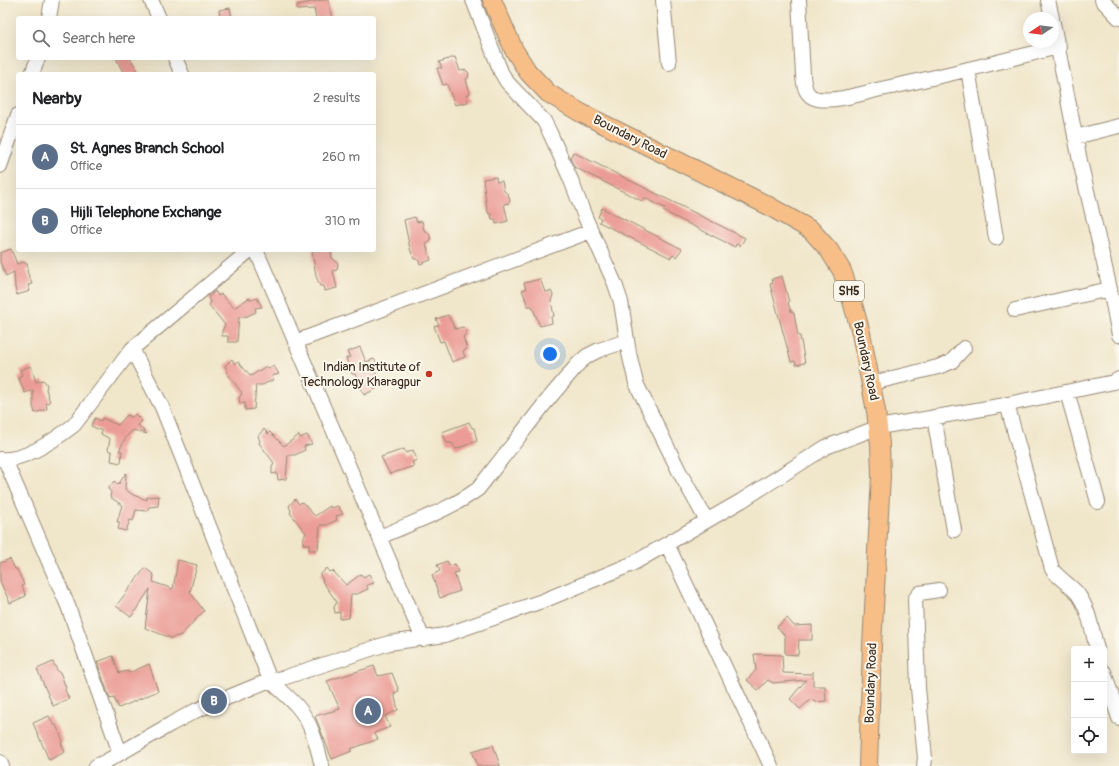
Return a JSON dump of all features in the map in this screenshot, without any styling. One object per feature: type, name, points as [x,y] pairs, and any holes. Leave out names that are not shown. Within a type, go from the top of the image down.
[{"type":"main road","name":"Boundary Road","points":[[492,0],[514,50],[528,72],[548,92],[581,113],[767,205],[811,230],[829,250],[842,271],[850,294],[872,383],[879,428],[881,476],[872,646],[868,766]]},
{"type":"street","points":[[48,16],[52,0]]},
{"type":"street","points":[[151,0],[157,16]]},
{"type":"street","points":[[473,0],[501,72],[507,82],[544,121],[550,132],[621,302],[627,341],[636,382],[679,471],[707,521]]},
{"type":"street","points":[[663,0],[669,63]]},
{"type":"street","points":[[799,0],[804,88],[809,95],[818,99],[840,98],[912,83],[1054,48]]},
{"type":"street","points":[[1048,0],[1051,12]]},
{"type":"street","points":[[1102,0],[1119,18]]},
{"type":"street","points":[[1058,48],[1075,137],[1119,335]]},
{"type":"street","points":[[33,72],[37,60]]},
{"type":"street","points":[[176,60],[181,72]]},
{"type":"street","points":[[968,69],[996,238]]},
{"type":"street","points":[[0,166],[16,122]]},
{"type":"street","points":[[1075,137],[1119,126]]},
{"type":"street","points":[[294,342],[591,231]]},
{"type":"street","points":[[120,753],[68,606],[2,459],[16,459],[28,454],[66,432],[74,425],[132,349],[248,252]]},
{"type":"street","points":[[257,252],[294,342],[423,639]]},
{"type":"street","points":[[1015,310],[1110,289]]},
{"type":"street","points":[[380,537],[454,504],[478,489],[546,402],[578,364],[587,356],[598,350],[627,341]]},
{"type":"street","points":[[872,383],[938,367],[951,362],[964,348]]},
{"type":"street","points":[[132,349],[162,408],[270,680],[298,706],[308,721],[318,746],[322,766]]},
{"type":"street","points":[[96,766],[195,711],[270,680],[283,678],[389,643],[445,635],[545,600],[632,564],[741,501],[826,447],[879,428],[1067,392],[1114,382],[1119,379]]},
{"type":"street","points":[[1067,392],[1098,502]]},
{"type":"street","points":[[1007,404],[1052,569],[1056,575],[1077,593],[1083,602],[1096,646]]},
{"type":"street","points":[[934,417],[954,530]]},
{"type":"street","points":[[667,544],[771,766]]},
{"type":"street","points":[[924,766],[925,758],[918,688],[915,599],[920,593],[939,590]]},
{"type":"street","points":[[1107,681],[1119,718]]},
{"type":"street","points":[[0,762],[2,766]]},
{"type":"building","points":[[328,0],[332,16],[316,16],[314,9],[297,10],[297,5]]},
{"type":"building","points":[[230,8],[232,16],[220,16],[219,10]]},
{"type":"building","points":[[455,57],[460,71],[466,70],[469,73],[468,78],[466,79],[470,94],[466,95],[468,102],[455,105],[447,84],[443,85],[437,68],[442,68],[439,62]]},
{"type":"building","points":[[117,60],[131,60],[139,72],[123,72]]},
{"type":"building","points":[[573,152],[745,238],[740,246],[736,244],[735,247],[663,211],[665,208],[644,198],[642,201],[574,167],[570,158]]},
{"type":"building","points":[[496,177],[497,182],[502,181],[504,191],[508,194],[510,200],[509,203],[504,204],[508,221],[496,224],[495,219],[492,219],[491,214],[489,214],[487,209],[483,179]]},
{"type":"building","points":[[602,208],[682,249],[676,257],[673,255],[671,258],[599,222],[601,219],[598,217]]},
{"type":"building","points":[[415,217],[417,222],[422,221],[424,230],[429,233],[431,239],[430,242],[426,244],[431,260],[420,264],[418,259],[414,259],[410,249],[404,220]]},
{"type":"building","points":[[11,249],[17,264],[23,262],[27,264],[27,271],[32,284],[28,285],[30,291],[17,295],[14,272],[6,276],[0,262],[0,253]]},
{"type":"building","points":[[312,252],[331,252],[332,258],[338,263],[337,270],[333,271],[337,288],[325,291],[324,286],[320,286],[316,276]]},
{"type":"building","points":[[782,276],[788,303],[791,311],[794,313],[805,363],[796,365],[795,361],[791,362],[770,284],[773,283],[772,279]]},
{"type":"building","points":[[540,279],[545,292],[551,291],[553,295],[551,301],[554,316],[551,317],[552,323],[540,326],[532,306],[528,306],[522,290],[526,289],[524,283]]},
{"type":"building","points":[[215,291],[218,296],[221,294],[234,308],[249,298],[251,300],[257,298],[262,307],[255,308],[256,312],[245,317],[239,317],[237,342],[228,342],[228,336],[222,336],[222,331],[225,325],[209,305],[211,303],[208,298]]},
{"type":"building","points":[[448,315],[455,329],[463,327],[466,330],[463,337],[467,349],[463,351],[465,357],[452,362],[444,341],[440,342],[434,326],[439,325],[436,319]]},
{"type":"building","points":[[360,347],[366,362],[374,359],[377,363],[374,369],[379,381],[374,383],[376,389],[364,395],[355,374],[352,374],[346,358],[350,357],[347,352]]},
{"type":"building","points":[[232,359],[235,364],[238,362],[251,376],[266,366],[268,368],[274,366],[279,374],[272,376],[273,380],[262,385],[256,385],[254,409],[245,410],[245,403],[240,404],[239,398],[242,393],[227,373],[228,371],[225,366]]},
{"type":"building","points":[[31,366],[36,382],[43,380],[46,383],[46,389],[50,402],[46,404],[47,409],[35,413],[33,406],[33,390],[25,393],[18,377],[22,375],[20,370]]},
{"type":"building","points":[[135,414],[142,421],[138,425],[147,434],[133,430],[126,437],[119,451],[122,451],[121,463],[111,461],[112,452],[108,450],[110,439],[101,434],[102,431],[91,426],[95,418],[101,421],[102,418],[118,425],[127,415],[132,417]]},
{"type":"building","points":[[469,422],[472,428],[474,428],[477,441],[456,449],[452,443],[447,443],[442,432]]},
{"type":"building","points":[[264,429],[268,434],[270,432],[284,446],[299,435],[300,438],[307,435],[312,444],[304,446],[305,450],[295,455],[288,455],[286,479],[278,480],[277,473],[272,474],[274,463],[259,443],[260,441],[258,436]]},
{"type":"building","points":[[404,449],[406,453],[413,450],[417,460],[412,462],[414,466],[390,474],[381,457]]},
{"type":"building","points":[[126,473],[125,489],[133,495],[147,500],[147,497],[159,496],[158,506],[149,507],[147,511],[136,510],[133,521],[130,520],[126,531],[118,529],[120,522],[117,522],[122,505],[110,497],[111,492],[108,489],[114,481],[118,485]]},
{"type":"building","points":[[295,499],[299,504],[302,502],[315,516],[330,506],[331,508],[338,506],[343,514],[336,516],[337,520],[326,525],[320,525],[318,550],[309,550],[309,544],[303,544],[303,539],[306,533],[290,513],[291,511],[289,506]]},
{"type":"building","points":[[10,559],[15,569],[17,569],[24,585],[22,586],[26,596],[10,603],[0,581],[0,563]]},
{"type":"building","points":[[178,560],[197,565],[190,592],[204,611],[181,635],[171,638],[145,628],[150,589],[131,617],[116,606],[145,568],[154,575],[153,582],[173,589]]},
{"type":"building","points":[[447,561],[449,566],[455,564],[458,572],[454,573],[460,591],[440,598],[432,575],[440,571],[437,565]]},
{"type":"building","points":[[327,568],[330,572],[333,571],[346,585],[361,574],[363,577],[369,574],[374,583],[367,585],[368,589],[357,594],[351,594],[349,618],[340,619],[340,612],[335,613],[334,607],[337,602],[322,581],[323,580],[320,575]]},
{"type":"building","points":[[787,618],[794,626],[812,625],[812,640],[799,640],[798,655],[785,654],[785,636],[777,627]]},
{"type":"building","points":[[754,654],[782,655],[783,673],[811,674],[813,671],[813,686],[825,686],[826,701],[815,702],[811,699],[800,709],[790,699],[806,680],[773,683],[768,680],[758,690],[747,680],[756,670]]},
{"type":"building","points":[[113,656],[119,673],[128,671],[129,673],[149,664],[158,691],[119,708],[114,698],[110,699],[97,662]]},
{"type":"building","points":[[53,662],[58,672],[60,672],[69,699],[53,706],[37,669]]},
{"type":"building","points":[[374,666],[378,676],[392,673],[399,691],[394,693],[398,710],[385,716],[390,727],[374,733],[378,739],[351,749],[352,751],[332,759],[315,716],[340,709],[327,681]]},
{"type":"building","points":[[49,716],[54,725],[56,725],[63,741],[61,743],[65,752],[49,760],[33,723]]},
{"type":"building","points":[[493,745],[500,766],[478,766],[472,751]]},
{"type":"place","name":"Indian Institute of Technology Kharagpur","points":[[429,374]]},
{"type":"place","name":"Hijli Telephone Exchange","points":[[214,701]]},
{"type":"place","name":"St. Agnes Branch School","points":[[368,711]]}]
